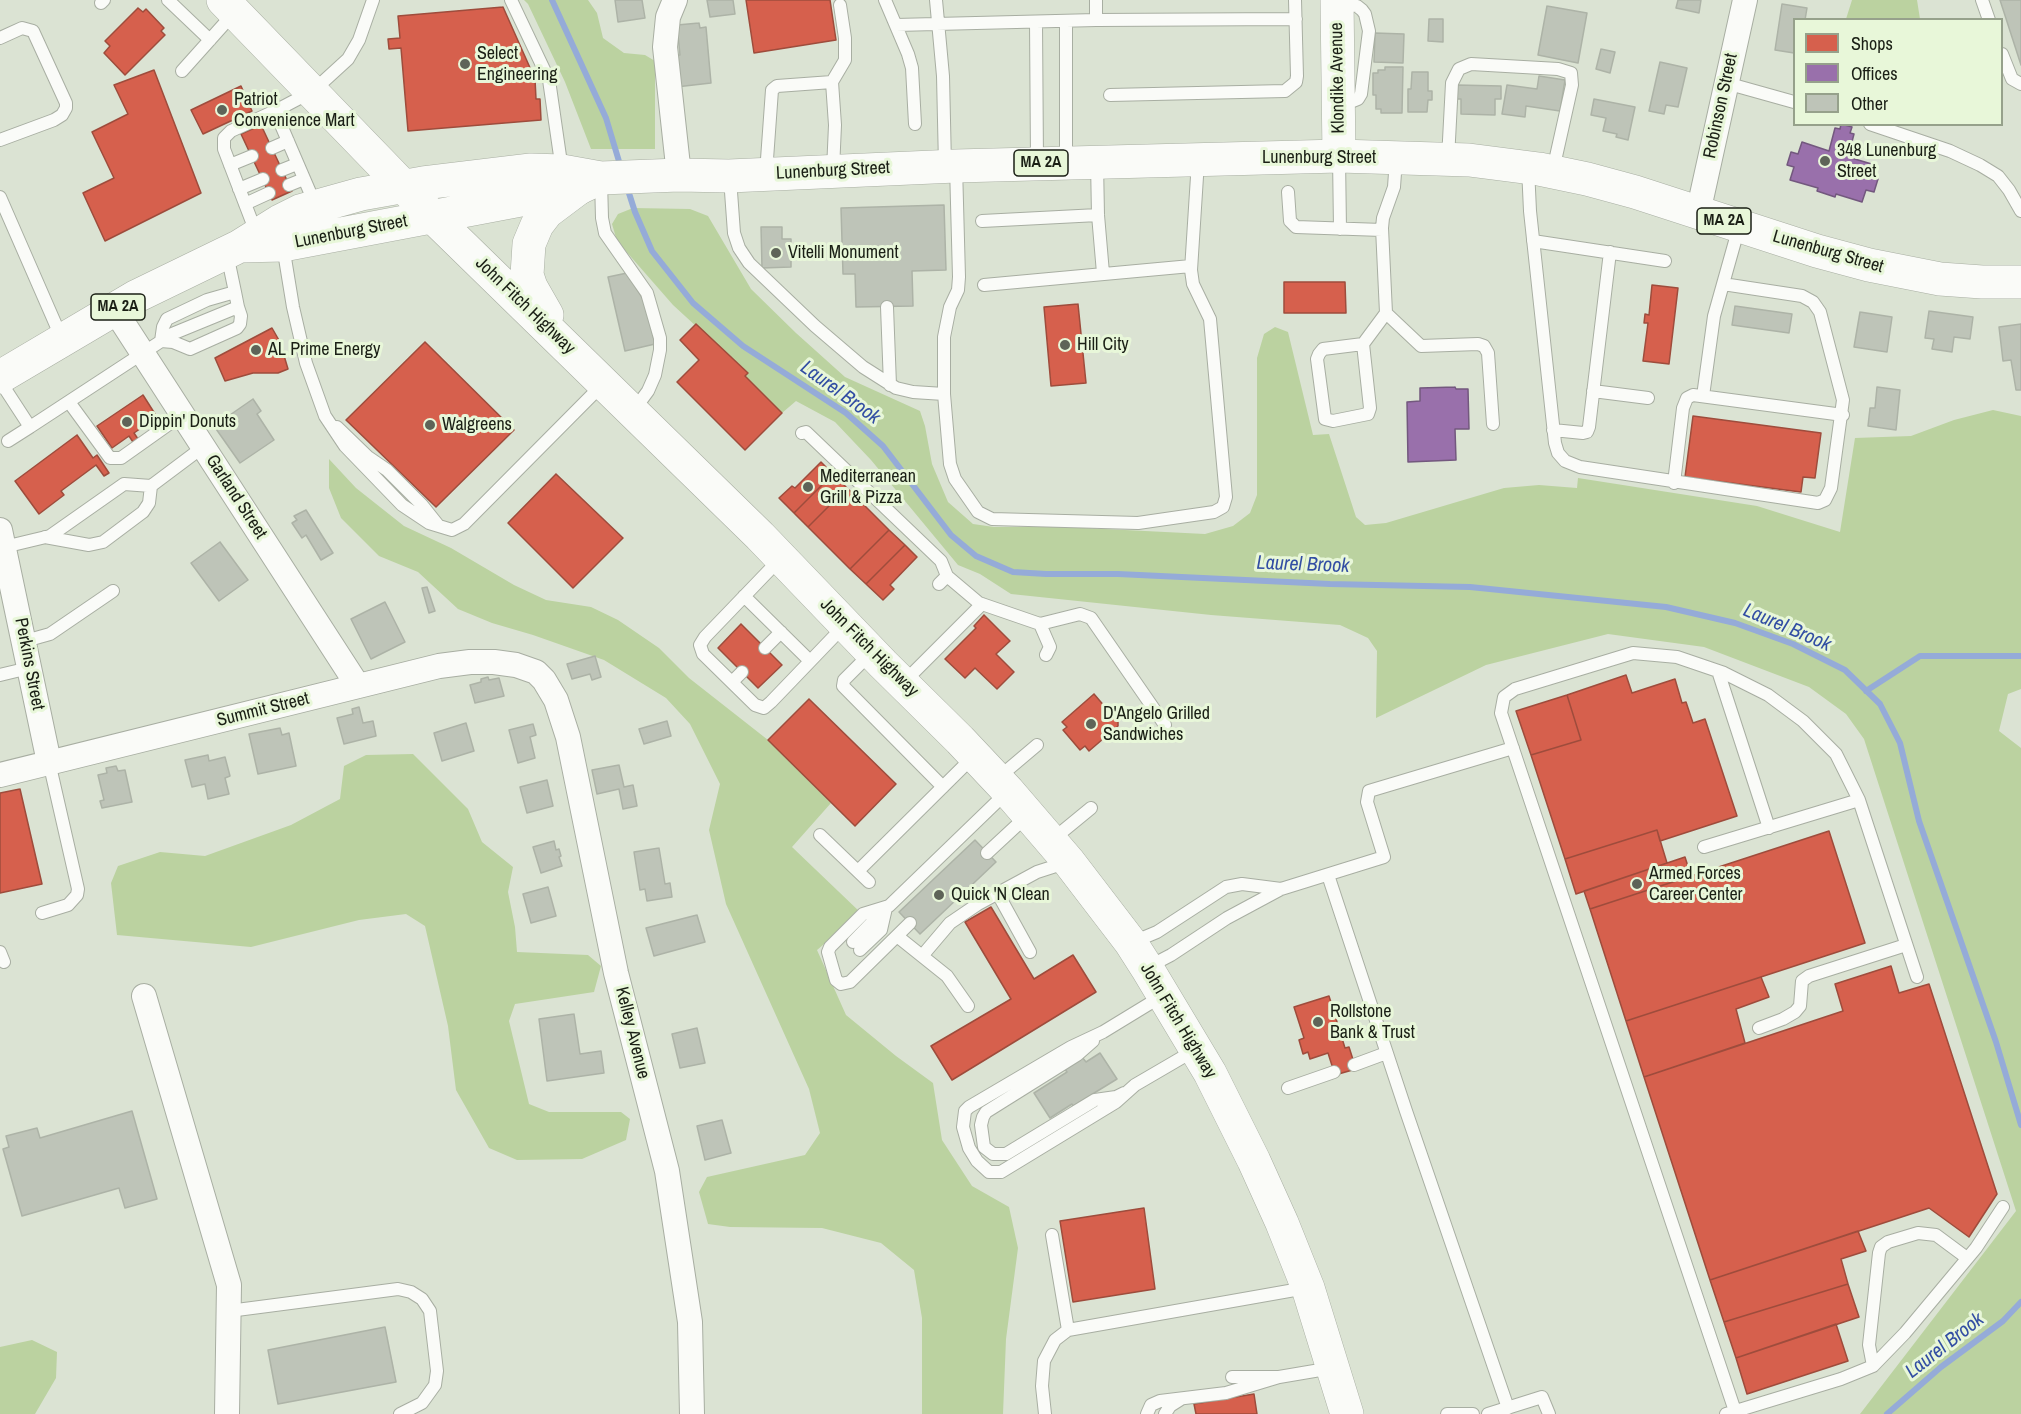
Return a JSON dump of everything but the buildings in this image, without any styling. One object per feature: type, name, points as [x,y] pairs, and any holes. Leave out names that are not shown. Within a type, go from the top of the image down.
[{"type":"main road","name":"Klondike Avenue","points":[[1337,2],[1339,156]]},
{"type":"main road","name":"John Fitch Highway","points":[[233,5],[433,217],[633,411],[975,755],[1060,851],[1147,969],[1196,1050],[1254,1161],[1308,1288],[1347,1414]]},
{"type":"main road","name":"Lunenburg Street","points":[[254,245],[310,193],[361,194],[531,170],[581,179],[1339,156],[1448,159],[1540,169],[1611,185],[1817,251],[1894,271],[1961,281],[2021,282]]},
{"type":"main road","name":"Lunenburg Street","points":[[0,379],[114,309],[254,245],[433,217],[581,179]]},
{"type":"main road","points":[[561,341],[531,287],[526,264],[529,244],[537,225],[581,179]]},
{"type":"street","points":[[666,176],[665,47],[668,17],[675,0]]},
{"type":"street","name":"Robinson Street","points":[[1698,213],[1745,0]]},
{"type":"street","name":"Garland Street","points":[[114,309],[152,348],[183,414],[203,447],[358,686]]},
{"type":"street","name":"Perkins Street","points":[[2,538],[49,762]]},
{"type":"street","name":"Summit Street","points":[[0,775],[423,670],[470,662],[494,662],[527,668]]},
{"type":"street","name":"Kelley Avenue","points":[[527,668],[536,672],[551,690],[561,712],[568,737],[616,973],[667,1171],[690,1322],[692,1414]]},
{"type":"street","points":[[144,996],[229,1285],[227,1414]]},
{"type":"lane","points":[[168,0],[210,40]]},
{"type":"lane","points":[[374,0],[359,40],[348,59],[313,91],[226,134],[224,138],[224,149],[245,204],[254,245],[293,307],[306,363],[325,416],[345,446],[402,505],[415,515],[441,528],[452,530],[464,524],[604,383]]},
{"type":"lane","points":[[512,0],[549,80],[581,179],[602,218],[605,233],[647,293],[660,338],[660,350],[655,375],[648,391],[633,411]]},
{"type":"lane","points":[[885,0],[912,68],[915,124]]},
{"type":"lane","points":[[936,0],[959,277],[944,337],[944,394],[952,472],[972,504],[984,516],[992,519],[1138,523],[1202,514],[1223,507],[1226,497],[1210,319],[1193,284],[1191,266],[1198,160]]},
{"type":"lane","points":[[1096,0],[1096,20]]},
{"type":"lane","points":[[1110,94],[1285,91],[1296,82],[1295,0]]},
{"type":"lane","points":[[1982,0],[1988,18]]},
{"type":"lane","points":[[182,71],[210,40],[233,5]]},
{"type":"lane","points":[[833,171],[835,125],[832,82],[845,60],[845,38],[840,5]]},
{"type":"lane","points":[[896,25],[1096,20],[1296,19]]},
{"type":"lane","points":[[1036,21],[1067,163],[1098,215],[1103,273]]},
{"type":"lane","points":[[1066,21],[1067,163]]},
{"type":"lane","points":[[0,38],[22,28],[33,31],[66,103],[62,115],[54,120],[0,140]]},
{"type":"lane","points":[[2003,59],[2012,79],[2021,84]]},
{"type":"lane","points":[[1448,159],[1452,83],[1459,69],[1471,64],[1558,69],[1571,73],[1572,86],[1540,169],[1533,241],[1553,430],[1558,453],[1565,461],[1580,467],[1818,503],[1825,500],[1832,488],[1843,415],[1841,389],[1817,306],[1802,296],[1723,284]]},
{"type":"lane","points":[[766,175],[772,90],[777,86],[832,82]]},
{"type":"lane","points":[[1726,83],[1793,102]]},
{"type":"lane","points":[[275,111],[310,193]]},
{"type":"lane","points":[[1876,126],[1950,151],[1980,165],[1998,176],[2021,212]]},
{"type":"lane","points":[[272,148],[288,141]]},
{"type":"lane","points":[[230,165],[252,156]]},
{"type":"lane","points":[[1339,156],[1340,229]]},
{"type":"lane","points":[[1363,344],[1323,349],[1319,354],[1317,359],[1323,415],[1329,421],[1368,414],[1370,408],[1363,344],[1386,313],[1382,230],[1383,218],[1394,187],[1396,158]]},
{"type":"lane","points":[[282,170],[297,164]]},
{"type":"lane","points":[[729,176],[734,233],[739,248],[749,263],[815,326],[863,367],[890,385],[913,392],[944,394]]},
{"type":"lane","points":[[239,189],[262,179]]},
{"type":"lane","points":[[289,185],[310,193]]},
{"type":"lane","points":[[1288,192],[1292,225],[1302,228],[1382,230]]},
{"type":"lane","points":[[245,204],[269,193]]},
{"type":"lane","points":[[0,197],[62,340]]},
{"type":"lane","points":[[982,221],[1098,215]]},
{"type":"lane","points":[[1703,396],[1714,316],[1740,226]]},
{"type":"lane","points":[[1533,241],[1665,261]]},
{"type":"lane","points":[[152,348],[173,342],[190,349],[237,328],[241,316],[235,292],[254,245]]},
{"type":"lane","points":[[1553,430],[1587,432],[1610,252]]},
{"type":"lane","points":[[984,285],[1191,266]]},
{"type":"lane","points":[[152,348],[167,319],[207,300],[235,292]]},
{"type":"lane","points":[[8,441],[181,330],[238,307]]},
{"type":"lane","points":[[887,307],[890,385]]},
{"type":"lane","points":[[1386,313],[1421,346],[1478,344],[1484,346],[1488,353],[1493,424]]},
{"type":"lane","points":[[0,379],[30,427]]},
{"type":"lane","points":[[1593,391],[1648,398]]},
{"type":"lane","points":[[1674,483],[1684,402],[1687,398],[1703,396],[1843,415]]},
{"type":"lane","points":[[69,402],[110,458],[121,458],[183,414]]},
{"type":"lane","points":[[802,433],[806,432],[941,561],[943,580],[974,600],[1040,624],[1080,614],[1091,618],[1165,725]]},
{"type":"lane","points":[[44,537],[56,532],[118,487],[132,484],[151,486],[203,447]]},
{"type":"lane","points":[[2,538],[44,537],[89,545],[103,542],[143,512],[149,503],[151,486]]},
{"type":"lane","points":[[781,558],[705,637],[700,645],[703,654],[755,705],[764,708],[845,624]]},
{"type":"lane","points":[[25,641],[50,634],[113,591]]},
{"type":"lane","points":[[744,596],[810,661]]},
{"type":"lane","points":[[903,683],[982,604]]},
{"type":"lane","points":[[1040,624],[1050,647],[1046,655]]},
{"type":"lane","points":[[765,648],[781,632]]},
{"type":"lane","points":[[872,652],[844,680],[843,686],[943,786]]},
{"type":"lane","points":[[1917,977],[1859,800],[1836,754],[1803,721],[1768,695],[1718,671],[1677,657],[1633,653],[1515,689],[1504,697],[1501,704],[1502,713],[1513,748],[1730,1413],[1841,1379],[1873,1366],[1905,1333],[1967,1258],[2003,1207]]},
{"type":"lane","points":[[0,675],[29,668]]},
{"type":"lane","points":[[1718,671],[1769,828]]},
{"type":"lane","points":[[732,682],[742,672]]},
{"type":"lane","points":[[987,853],[1011,795],[1037,745]]},
{"type":"lane","points":[[1147,969],[1171,956],[1227,918],[1281,889],[1384,857],[1367,802],[1369,791],[1513,748]]},
{"type":"lane","points":[[858,872],[975,755]]},
{"type":"lane","points":[[42,913],[68,905],[77,895],[78,889],[49,762]]},
{"type":"lane","points":[[853,941],[866,912],[886,908],[1011,795]]},
{"type":"lane","points":[[1704,848],[1859,800]]},
{"type":"lane","points":[[922,956],[950,923],[1037,872],[1060,851],[1091,808]]},
{"type":"lane","points":[[820,835],[869,882]]},
{"type":"lane","points":[[1328,875],[1508,1408]]},
{"type":"lane","points":[[1196,1050],[1120,1095],[1095,1100],[1006,1154],[993,1154],[984,1147],[981,1125],[983,1115],[1077,1055],[1103,1032],[1147,969],[1157,932],[1226,887],[1242,884],[1281,889]]},
{"type":"lane","points":[[998,894],[1030,952]]},
{"type":"lane","points":[[886,908],[881,930],[828,950],[838,982],[844,984],[850,982],[910,923]]},
{"type":"lane","points":[[897,936],[947,976],[968,1006]]},
{"type":"lane","points":[[853,941],[871,962]]},
{"type":"lane","points":[[1759,1028],[1784,1019],[1800,1006],[1802,981],[1809,976],[1906,945]]},
{"type":"lane","points":[[1103,1032],[1071,1047],[969,1107],[963,1118],[969,1148],[984,1170],[992,1174],[1002,1172],[1116,1102],[1131,1088]]},
{"type":"lane","points":[[1354,1065],[1381,1055]]},
{"type":"lane","points":[[1288,1088],[1334,1072]]},
{"type":"lane","points":[[1873,1366],[1869,1345],[1881,1247],[1888,1242],[1918,1233],[1936,1234],[1967,1258]]},
{"type":"lane","points":[[1052,1235],[1068,1330]]},
{"type":"lane","points":[[1045,1414],[1042,1386],[1044,1361],[1055,1340],[1068,1330],[1308,1288]]},
{"type":"lane","points":[[229,1311],[398,1289],[411,1292],[422,1299],[430,1311],[437,1371],[435,1385],[422,1403],[400,1414]]},
{"type":"lane","points":[[1147,1414],[1155,1402],[1226,1393],[1279,1377],[1333,1368]]},
{"type":"lane","points":[[1232,1377],[1279,1377]]},
{"type":"lane","points":[[1165,1414],[1170,1406],[1185,1397]]},
{"type":"lane","points":[[1488,1414],[1542,1397],[1549,1414]]},
{"type":"lane","points":[[1447,1414],[1473,1414]]},
{"type":"green space","points":[[524,0],[588,0],[597,13],[603,38],[624,53],[645,55],[655,61],[655,149],[591,149],[565,82]]},
{"type":"green space","points":[[1852,0],[1917,0],[1920,18],[1846,18]]},
{"type":"green space","points":[[633,208],[690,209],[708,216],[751,289],[796,333],[845,377],[920,411],[932,464],[948,502],[973,524],[994,527],[1065,527],[1205,534],[1233,526],[1250,513],[1257,495],[1257,358],[1264,334],[1275,327],[1288,332],[1313,435],[1329,434],[1356,517],[1365,525],[1386,523],[1504,488],[1539,485],[1577,488],[1578,478],[1757,506],[1840,532],[1855,438],[1911,436],[1954,420],[1993,410],[2021,416],[2021,689],[2008,694],[1999,731],[2021,748],[2021,1414],[1860,1414],[2016,1211],[1864,739],[1846,714],[1809,687],[1704,647],[1608,634],[1486,665],[1376,718],[1377,651],[1368,638],[1340,625],[1211,615],[1011,594],[980,574],[958,565],[871,460],[835,422],[796,401],[782,413],[745,376],[747,373],[673,305],[617,241],[612,224],[618,214]]},
{"type":"green space","points":[[329,459],[356,488],[404,526],[451,548],[514,585],[546,600],[591,607],[618,620],[659,648],[689,678],[768,740],[831,803],[792,847],[861,913],[817,950],[846,1015],[933,1083],[942,1140],[972,1186],[1009,1207],[1018,1248],[1006,1339],[1003,1414],[922,1414],[922,1318],[914,1270],[881,1243],[822,1228],[730,1227],[708,1224],[699,1192],[707,1177],[805,1155],[820,1133],[809,1089],[726,904],[709,830],[720,784],[690,724],[666,698],[604,660],[492,623],[458,609],[418,572],[379,556],[341,518],[329,488]]},
{"type":"green space","points":[[413,754],[468,809],[482,842],[513,867],[508,892],[517,952],[588,955],[601,966],[594,992],[515,1004],[509,1021],[529,1104],[549,1112],[621,1112],[630,1119],[626,1140],[582,1159],[517,1160],[489,1148],[456,1090],[448,1026],[425,926],[406,914],[359,920],[251,947],[117,935],[111,883],[118,866],[160,852],[205,856],[291,825],[340,799],[344,766],[366,755]]},
{"type":"green space","points":[[32,1340],[57,1352],[56,1378],[35,1414],[0,1414],[0,1347]]},
{"type":"waterway","name":"Laurel Brook","points":[[552,0],[606,118],[621,168]]},
{"type":"waterway","name":"Laurel Brook","points":[[627,187],[652,251],[693,303],[743,346],[846,413],[883,446],[951,535],[976,556],[1013,572],[1470,587],[1666,607],[1735,623],[1793,644],[1845,670],[1880,704],[1900,743],[1919,821],[1996,1042],[2021,1125]]},
{"type":"waterway","points":[[1866,691],[1920,656],[2021,656]]},
{"type":"waterway","name":"Laurel Brook","points":[[1887,1414],[1941,1367],[2003,1321],[2021,1302]]},
{"type":"place","name":"Select Engineering","points":[[465,64]]},
{"type":"place","name":"Patriot Convenience Mart","points":[[222,110]]},
{"type":"place","name":"348 Lunenburg Street","points":[[1825,161]]},
{"type":"place","name":"Vitelli Monument","points":[[776,253]]},
{"type":"place","name":"Hill City","points":[[1065,345]]},
{"type":"place","name":"AL Prime Energy","points":[[256,350]]},
{"type":"place","name":"Dippin' Donuts","points":[[127,422]]},
{"type":"place","name":"Walgreens","points":[[430,425]]},
{"type":"place","name":"Mediterranean Grill & Pizza","points":[[808,487]]},
{"type":"place","name":"D'Angelo Grilled Sandwiches","points":[[1091,724]]},
{"type":"place","name":"Armed Forces Career Center","points":[[1637,884]]},
{"type":"place","name":"Quick 'N Clean","points":[[939,895]]},
{"type":"place","name":"Rollstone Bank & Trust","points":[[1318,1022]]}]
